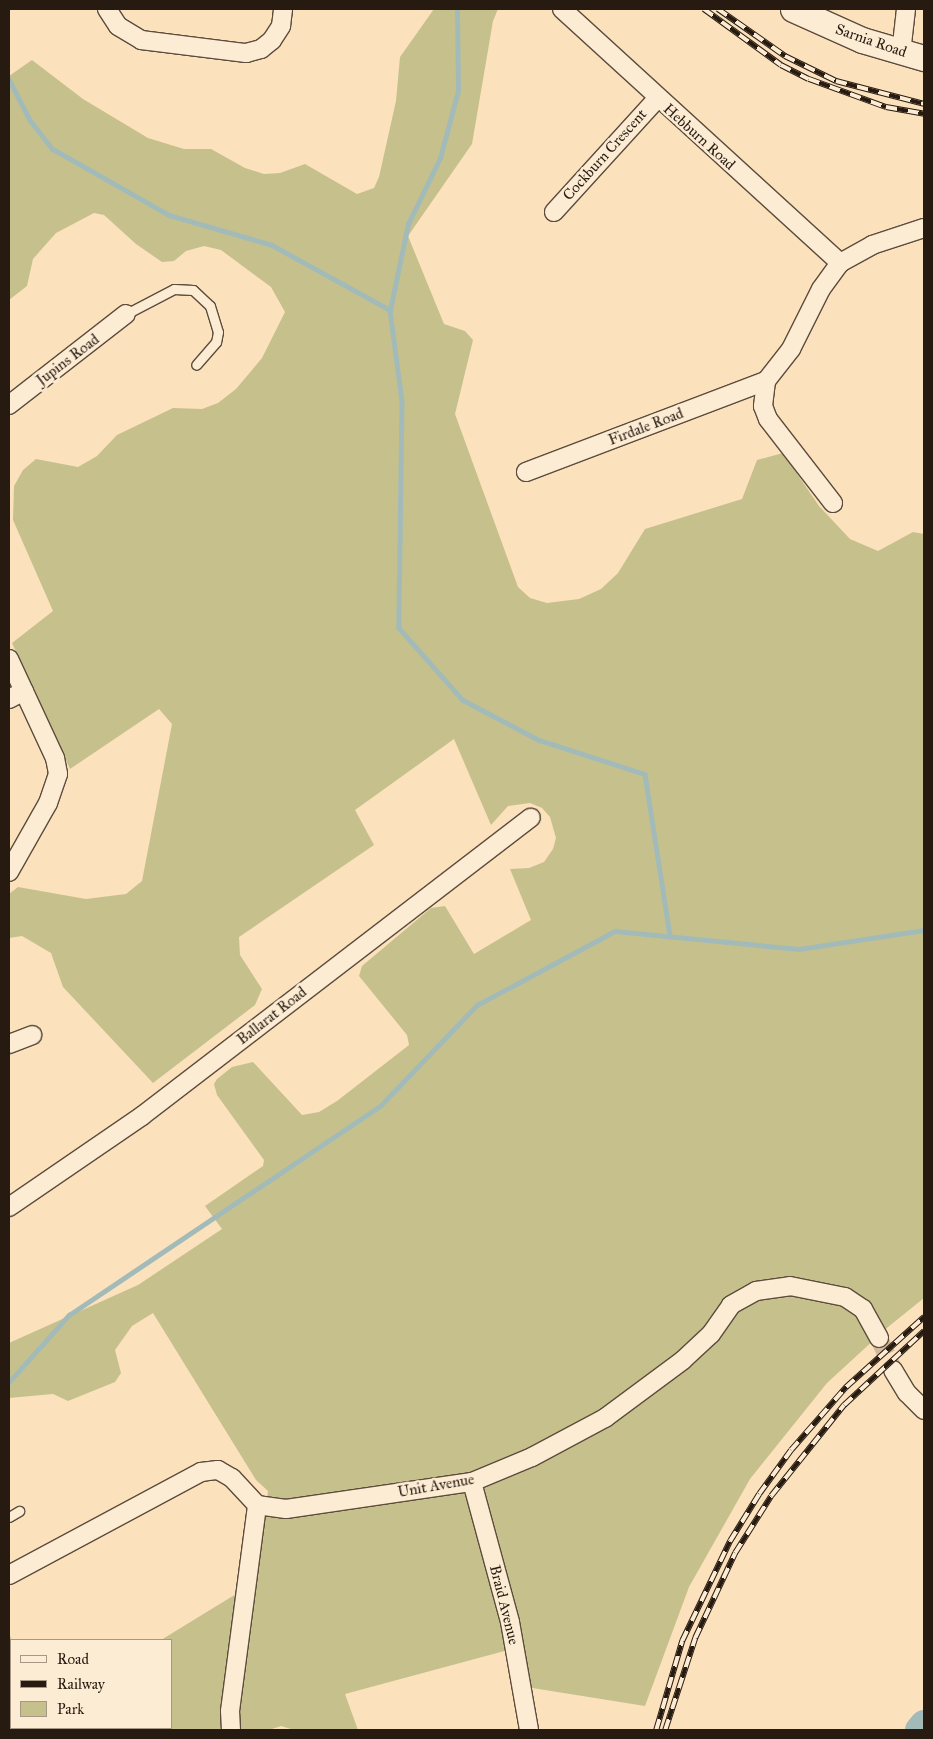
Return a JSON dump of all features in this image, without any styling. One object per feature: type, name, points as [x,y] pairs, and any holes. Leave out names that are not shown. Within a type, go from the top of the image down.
[{"type":"main road","name":"Sarnia Road","points":[[793,9],[825,26],[913,55]]},
{"type":"street","points":[[107,9],[118,26],[141,40],[237,53],[260,49],[272,40],[282,26],[283,9]]},
{"type":"street","name":"Hebburn Road","points":[[562,9],[657,99],[840,263]]},
{"type":"street","points":[[906,9],[913,55]]},
{"type":"street","name":"Cockburn Crescent","points":[[554,212],[657,99]]},
{"type":"street","points":[[833,503],[768,419],[763,406],[766,381],[791,349],[821,289],[840,263],[872,245],[924,228]]},
{"type":"street","name":"Jupins Road","points":[[9,405],[126,314]]},
{"type":"street","name":"Firdale Road","points":[[526,472],[766,381]]},
{"type":"street","points":[[9,659],[16,695],[55,758],[58,774],[48,803],[9,872]]},
{"type":"street","name":"Ballarat Road","points":[[9,1207],[142,1116],[531,818]]},
{"type":"street","points":[[9,1044],[32,1036]]},
{"type":"street","name":"Unit Avenue","points":[[257,1505],[286,1509],[318,1506],[472,1482],[532,1457],[605,1418],[684,1360],[707,1338],[731,1305],[756,1291],[790,1286],[845,1297],[863,1309],[879,1338]]},
{"type":"street","points":[[893,1370],[906,1393],[924,1410]]},
{"type":"street","points":[[9,1575],[201,1472],[218,1470],[232,1478],[257,1505],[230,1711],[231,1730]]},
{"type":"street","name":"Braid Avenue","points":[[472,1482],[510,1622],[528,1730]]},
{"type":"lane","points":[[126,314],[174,289],[193,290],[210,306],[218,332],[216,342],[196,365]]},
{"type":"lane","points":[[9,1517],[19,1511]]},
{"type":"green space","points":[[434,9],[498,9],[493,21],[472,144],[408,236],[444,324],[465,331],[473,340],[455,414],[518,587],[530,598],[547,603],[579,599],[601,589],[618,573],[645,529],[742,499],[757,460],[783,453],[819,506],[850,539],[878,551],[913,532],[924,534],[924,1298],[888,1327],[827,1383],[750,1479],[689,1587],[645,1706],[526,1687],[519,1647],[345,1694],[358,1730],[294,1730],[281,1726],[269,1730],[92,1730],[172,1729],[172,1639],[163,1639],[254,1583],[268,1491],[256,1480],[153,1313],[132,1326],[115,1350],[121,1373],[115,1382],[68,1401],[53,1394],[9,1398],[9,1343],[138,1285],[222,1229],[205,1206],[263,1166],[264,1160],[217,1095],[214,1084],[217,1079],[232,1067],[253,1062],[302,1115],[319,1112],[337,1101],[409,1045],[407,1035],[359,976],[362,966],[431,908],[445,906],[474,954],[531,920],[510,869],[529,868],[544,862],[553,849],[556,838],[550,817],[542,808],[530,803],[508,806],[491,825],[454,739],[355,810],[374,845],[239,937],[240,955],[262,989],[255,1005],[153,1083],[63,987],[51,953],[22,936],[9,938],[9,894],[18,887],[86,899],[126,894],[142,881],[172,724],[159,709],[70,769],[12,643],[53,611],[13,520],[14,486],[23,470],[36,459],[78,467],[97,456],[117,435],[173,408],[202,409],[218,403],[236,389],[262,358],[285,312],[271,287],[221,250],[204,246],[186,251],[174,261],[162,262],[136,244],[104,215],[94,213],[56,233],[33,259],[27,286],[9,300],[9,76],[32,60],[83,99],[148,138],[184,149],[211,149],[245,168],[264,174],[280,173],[305,164],[357,194],[374,188],[379,177],[396,101],[400,57]]},
{"type":"green space","points":[[9,1634],[12,1639],[10,1729],[60,1730],[9,1730]]},
{"type":"waterway","points":[[390,310],[408,224],[440,158],[458,91],[457,9]]},
{"type":"waterway","points":[[9,79],[30,120],[53,149],[169,215],[272,245],[390,310],[402,401],[399,628],[463,700],[539,740],[645,774],[670,936]]},
{"type":"waterway","points":[[9,1382],[69,1315],[381,1105],[477,1005],[615,931],[799,949],[924,930]]},
{"type":"waterway","points":[[919,1730],[924,1724]]},
{"type":"tunnel","points":[[879,1338],[893,1370]]},
{"type":"railway","points":[[704,9],[781,65],[809,79],[886,107],[924,114]]},
{"type":"railway","points":[[718,9],[785,56],[836,81],[924,104]]},
{"type":"railway","points":[[656,1730],[682,1641],[730,1541],[759,1494],[791,1450],[846,1387],[924,1317]]},
{"type":"railway","points":[[665,1730],[695,1638],[735,1553],[771,1496],[844,1405],[924,1331]]}]
